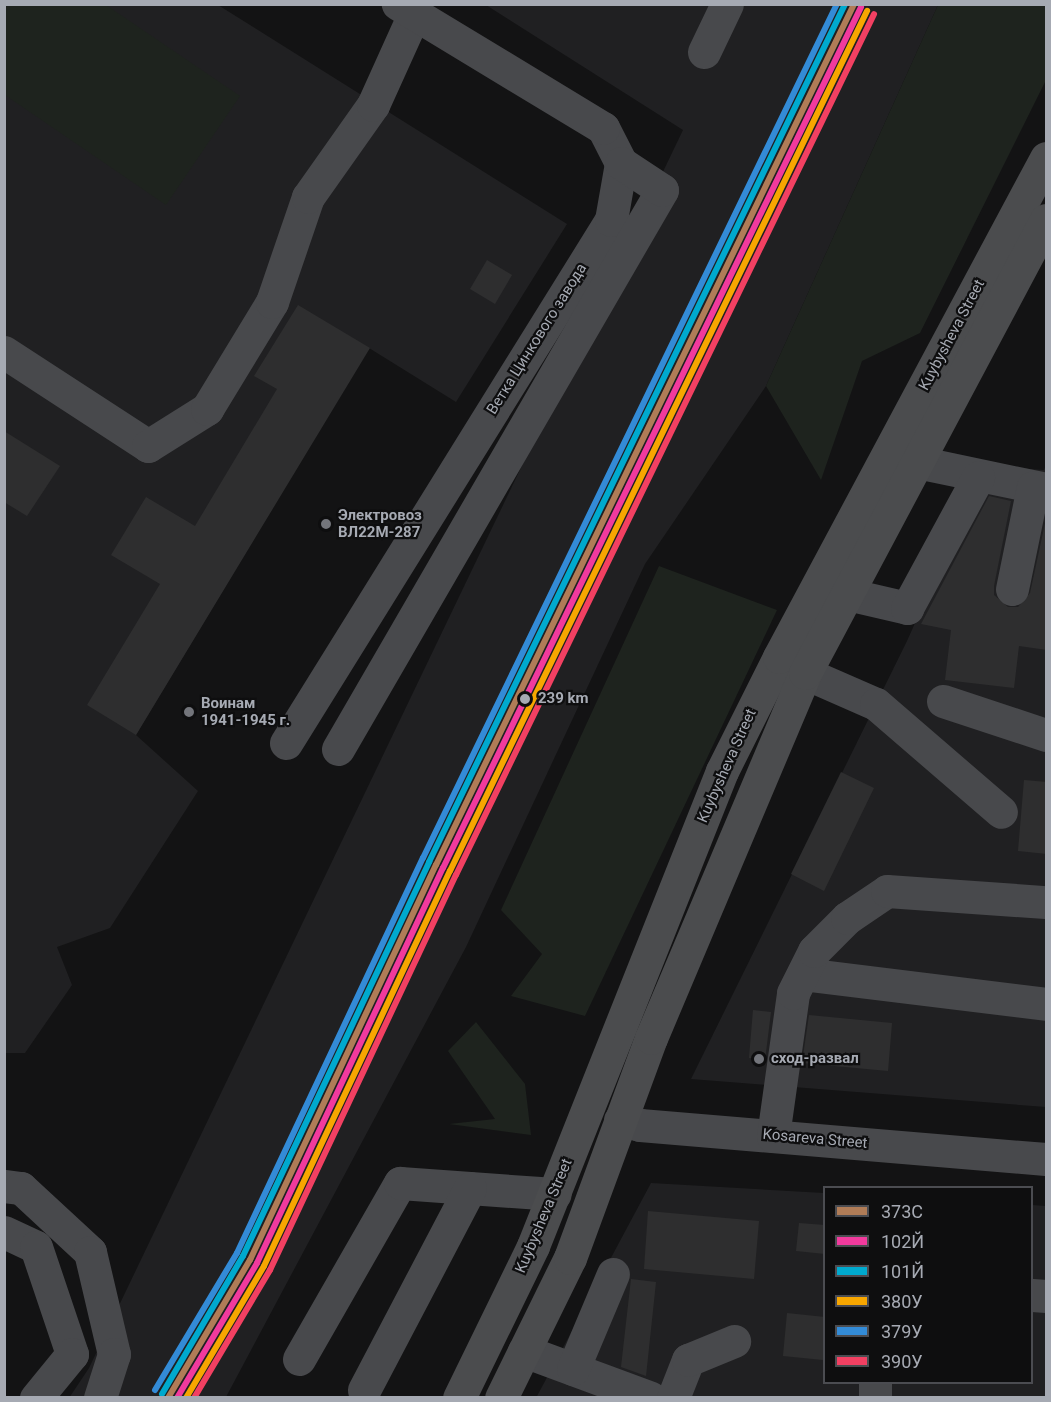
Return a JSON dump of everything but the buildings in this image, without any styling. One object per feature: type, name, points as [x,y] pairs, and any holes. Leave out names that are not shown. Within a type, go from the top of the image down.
[{"type":"main road","name":"Kuybysheva Street","points":[[459,1398],[555,1194],[587,1107],[722,771],[784,646],[1047,158]]},
{"type":"main road","name":"Kuybysheva Street","points":[[501,1398],[570,1258],[620,1120],[724,858],[805,673],[1047,220]]},
{"type":"main road","name":"Kosareva Street","points":[[587,1107],[620,1120]]},
{"type":"street","points":[[704,52],[727,4]]},
{"type":"street","points":[[4,352],[148,446],[207,409],[272,302],[308,196],[373,105],[406,9],[603,128],[621,164],[662,190],[338,749]]},
{"type":"street","name":"Ветка Цинкового завода","points":[[286,743],[611,220],[621,164]]},
{"type":"street","points":[[917,462],[978,477],[1040,488],[1012,589]]},
{"type":"street","points":[[847,594],[907,608],[978,477]]},
{"type":"street","points":[[805,673],[876,704],[1001,812]]},
{"type":"street","points":[[943,701],[1047,735]]},
{"type":"street","points":[[773,1136],[793,993],[814,951],[847,918],[887,891],[1047,902]]},
{"type":"street","points":[[803,974],[1047,1004]]},
{"type":"street","name":"Kosareva Street","points":[[620,1120],[640,1125],[1047,1159]]},
{"type":"street","points":[[299,1359],[400,1183],[555,1194]]},
{"type":"street","points":[[4,1186],[21,1188],[90,1252],[114,1354],[100,1398]]},
{"type":"street","points":[[364,1390],[470,1188]]},
{"type":"street","points":[[4,1232],[36,1247],[72,1354],[36,1398]]},
{"type":"street","points":[[586,1381],[614,1274]]},
{"type":"street","points":[[673,1398],[688,1360],[734,1341]]},
{"type":"street","points":[[524,1351],[586,1381],[651,1398]]},
{"type":"shaded area","points":[[4,5],[106,5],[240,96],[166,205],[5,95]]},
{"type":"shaded area","points":[[5,5],[218,5],[567,224],[456,402],[369,348],[136,735],[198,791],[110,928],[57,947],[72,985],[25,1053],[5,1053]]},
{"type":"shaded area","points":[[486,5],[938,5],[766,386],[645,564],[466,947],[226,1397],[69,1398],[89,1368],[683,130]]},
{"type":"shaded area","points":[[938,5],[1046,5],[1046,80],[920,333],[862,361],[821,480],[766,386]]},
{"type":"shaded area","points":[[1046,465],[1046,1107],[691,1079],[907,641],[985,466],[1044,470]]},
{"type":"shaded area","points":[[659,566],[777,610],[585,1016],[511,996],[542,954],[501,910]]},
{"type":"shaded area","points":[[476,1022],[525,1084],[531,1135],[449,1124],[495,1119],[448,1051]]},
{"type":"shaded area","points":[[651,1183],[823,1193],[823,1384],[1033,1384],[1033,1205],[1046,1206],[1046,1397],[536,1398]]},
{"type":"transit line","name":"379У","points":[[155,1390],[237,1253],[423,858],[837,4]]},
{"type":"transit line","name":"101Й","points":[[162,1394],[243,1256],[429,862],[845,4]]},
{"type":"transit line","name":"373C","points":[[168,1398],[250,1260],[436,865],[854,4]]},
{"type":"transit line","name":"102Й","points":[[177,1398],[257,1263],[443,868],[861,7]]},
{"type":"transit line","name":"380У","points":[[186,1398],[264,1266],[450,871],[867,11]]},
{"type":"transit line","name":"390У","points":[[194,1398],[270,1270],[456,875],[874,14]]},
{"type":"place","name":"Электровоз ВЛ22М-287","points":[[326,524]]},
{"type":"place","name":"239 km","points":[[525,699]]},
{"type":"place","name":"Воинам 1941-1945 г.","points":[[189,712]]},
{"type":"place","name":"сход-развал","points":[[759,1059]]}]
